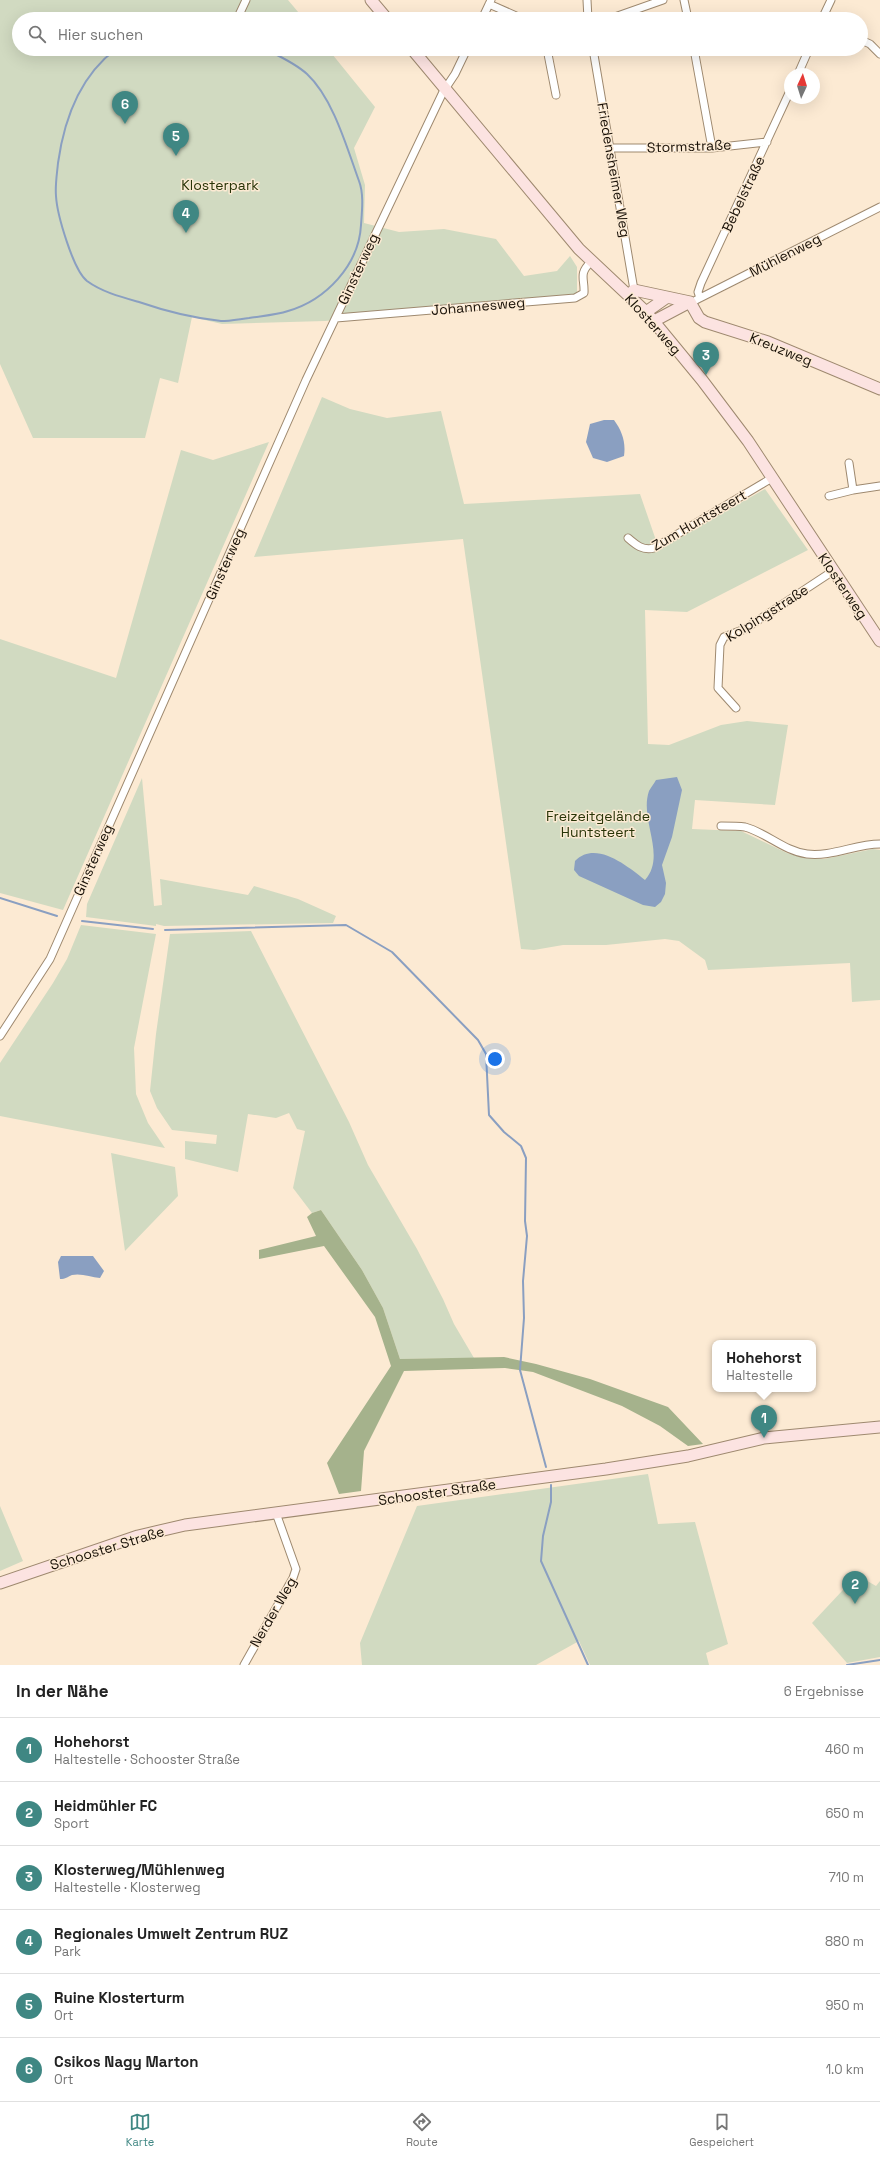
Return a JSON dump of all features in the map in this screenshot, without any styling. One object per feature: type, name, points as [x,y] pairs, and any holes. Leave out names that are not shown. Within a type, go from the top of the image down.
[{"type":"street","points":[[240,12],[246,0]]},
{"type":"street","points":[[371,0],[381,12]]},
{"type":"street","points":[[587,0],[588,12]]},
{"type":"street","points":[[629,12],[663,0]]},
{"type":"street","points":[[684,0],[687,12]]},
{"type":"street","points":[[825,12],[831,0]]},
{"type":"street","points":[[485,12],[490,2],[509,12]]},
{"type":"street","points":[[868,43],[880,54]]},
{"type":"street","name":"Klosterweg","points":[[418,56],[591,262],[632,293],[720,402],[880,641]]},
{"type":"street","name":"Ginsterweg","points":[[0,1036],[50,959],[261,482],[336,318],[444,88],[455,74],[464,56]]},
{"type":"street","points":[[548,56],[556,95]]},
{"type":"street","name":"Friedensheimer Weg","points":[[594,56],[611,148],[632,293]]},
{"type":"street","points":[[695,56],[712,148]]},
{"type":"street","points":[[801,68],[806,56]]},
{"type":"street","name":"Bebelstraße","points":[[695,300],[701,283],[784,104]]},
{"type":"street","name":"Stormstraße","points":[[611,148],[712,148],[767,142]]},
{"type":"street","name":"Mühlenweg","points":[[654,321],[880,207]]},
{"type":"street","name":"Johannesweg","points":[[336,318],[575,298],[584,294],[582,273],[584,268],[591,262]]},
{"type":"street","points":[[632,293],[666,298],[695,300]]},
{"type":"street","points":[[646,312],[666,298]]},
{"type":"street","name":"Kreuzweg","points":[[695,300],[699,318],[705,322],[768,342],[880,389]]},
{"type":"street","points":[[849,463],[853,490]]},
{"type":"street","name":"Zum Huntsteert","points":[[628,538],[638,547],[648,550],[654,548],[772,478]]},
{"type":"street","points":[[829,496],[853,490],[880,486]]},
{"type":"street","name":"Kolpingstraße","points":[[736,708],[718,688],[720,644],[724,637],[745,629],[833,571]]},
{"type":"street","points":[[721,826],[746,827],[790,850],[806,854],[820,855],[866,844],[880,844]]},
{"type":"street","name":"Schooster Straße","points":[[0,1583],[138,1536],[185,1525],[684,1457],[764,1438],[880,1427]]},
{"type":"street","name":"Nerder Weg","points":[[244,1665],[293,1578],[296,1569],[276,1513]]},
{"type":"green space","name":"Klosterpark","points":[[0,0],[288,0],[298,12],[12,12],[12,56],[334,56],[375,107],[354,148],[365,185],[364,223],[399,232],[444,229],[496,239],[524,276],[557,271],[570,256],[577,267],[577,299],[325,321],[222,324],[192,317],[178,383],[160,378],[145,438],[33,438],[0,364]]},
{"type":"green space","name":"Freizeitgelände Huntsteert","points":[[322,397],[350,409],[387,418],[441,411],[464,504],[640,494],[659,549],[765,489],[808,550],[687,612],[645,610],[648,744],[669,745],[721,725],[747,721],[788,725],[775,805],[695,800],[692,829],[741,831],[787,853],[804,858],[824,859],[873,849],[880,850],[880,1000],[852,1002],[850,963],[708,970],[705,960],[679,941],[665,939],[606,945],[563,945],[534,950],[521,949],[463,539],[254,557]]},
{"type":"green space","points":[[269,442],[63,910],[0,893],[0,639],[116,678],[181,450],[213,460]]},
{"type":"green space","points":[[142,778],[154,906],[162,905],[160,879],[248,895],[254,886],[298,899],[336,916],[333,923],[164,926],[156,924],[156,926],[86,917],[87,904]]},
{"type":"green space","points":[[81,925],[156,934],[134,1048],[136,1094],[148,1123],[165,1148],[0,1116],[0,1063],[53,983],[67,959]]},
{"type":"green space","points":[[251,931],[349,1122],[368,1165],[417,1249],[454,1324],[474,1358],[400,1359],[383,1308],[362,1270],[321,1210],[312,1213],[293,1188],[305,1131],[297,1129],[289,1113],[276,1118],[248,1114],[238,1172],[185,1159],[185,1141],[216,1144],[217,1135],[172,1130],[157,1108],[150,1091],[156,1034],[170,934]]},
{"type":"green space","points":[[111,1153],[175,1167],[178,1196],[125,1251]]},
{"type":"green space","points":[[321,1210],[362,1270],[383,1308],[400,1359],[504,1357],[590,1379],[668,1407],[703,1444],[688,1446],[660,1426],[622,1406],[533,1372],[505,1368],[404,1371],[364,1451],[361,1491],[339,1494],[327,1463],[391,1366],[375,1317],[324,1246],[259,1259],[259,1250],[316,1236],[307,1217],[312,1213]]},
{"type":"green space","points":[[648,1474],[658,1524],[695,1522],[728,1644],[706,1653],[709,1665],[590,1665],[579,1641],[536,1665],[362,1665],[360,1643],[417,1506]]},
{"type":"green space","points":[[0,1506],[23,1561],[0,1571]]},
{"type":"green space","points":[[857,1575],[876,1586],[880,1581],[880,1657],[847,1663],[812,1623]]},
{"type":"water","points":[[604,420],[614,420],[624,441],[624,456],[607,462],[593,458],[586,442],[590,424]]},
{"type":"water","points":[[677,777],[682,790],[672,837],[662,865],[666,883],[665,894],[661,902],[655,907],[643,905],[579,876],[574,870],[575,861],[583,855],[592,853],[611,857],[645,880],[651,870],[654,860],[647,814],[649,791],[656,780]]},
{"type":"water","points":[[61,1256],[93,1256],[104,1271],[100,1278],[72,1275],[60,1279],[58,1262]]},
{"type":"waterway","points":[[108,56],[83,86],[69,115],[58,163],[56,180],[57,204],[59,215],[76,266],[87,281],[105,291],[169,311],[221,321],[283,312],[302,306],[315,299],[327,290],[347,267],[359,240],[362,208],[361,186],[332,110],[316,84],[307,74],[279,56]]},
{"type":"waterway","points":[[0,898],[57,916]]},
{"type":"waterway","points":[[82,921],[153,929]]},
{"type":"waterway","points":[[165,930],[346,925],[392,952],[478,1040],[486,1054],[489,1115],[504,1132],[521,1146],[526,1158],[525,1221],[527,1236],[523,1281],[524,1318],[520,1370],[546,1467]]},
{"type":"waterway","points":[[551,1485],[551,1502],[543,1536],[541,1561],[588,1665]]},
{"type":"waterway","points":[[847,1665],[880,1660]]},
{"type":"place","name":"Csikos Nagy Marton","points":[[125,124]]},
{"type":"place","name":"Ruine Klosterturm","points":[[176,156]]},
{"type":"place","name":"Regionales Umwelt Zentrum RUZ","points":[[186,233]]},
{"type":"place","name":"Klosterweg/Mühlenweg","points":[[706,375]]},
{"type":"place","name":"Hohehorst","points":[[764,1438]]},
{"type":"place","name":"Heidmühler FC","points":[[855,1604]]}]
